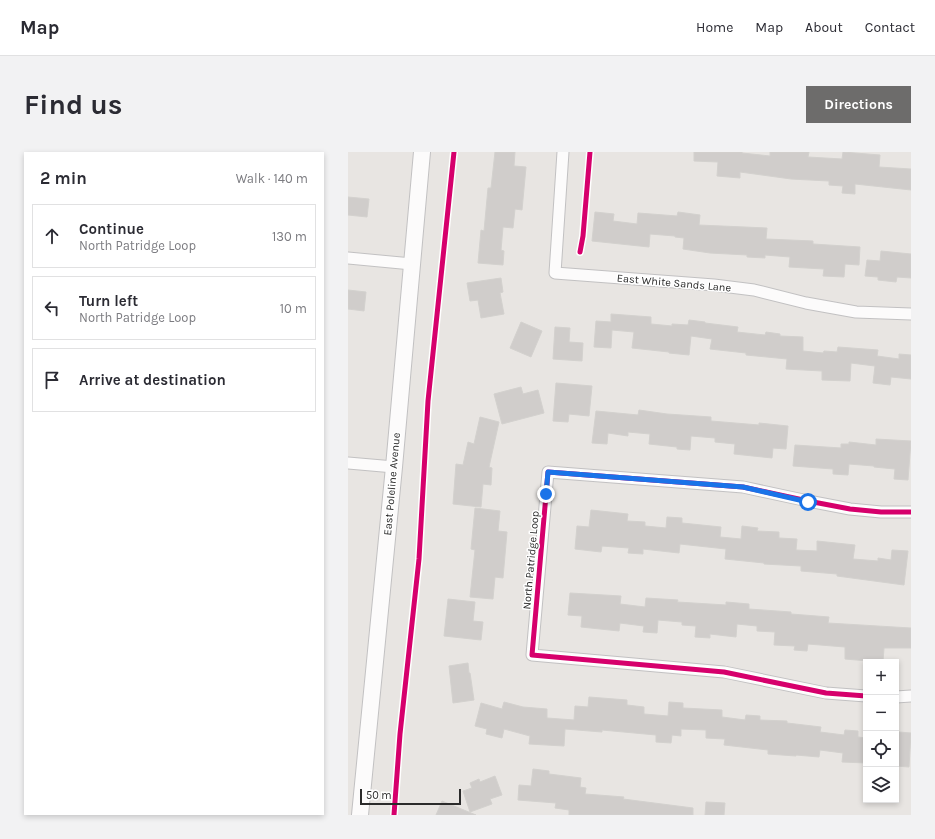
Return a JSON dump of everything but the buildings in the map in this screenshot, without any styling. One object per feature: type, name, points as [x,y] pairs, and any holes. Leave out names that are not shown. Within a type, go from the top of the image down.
[{"type":"main road","name":"East Poleline Avenue","points":[[360,815],[394,467],[422,152]]},
{"type":"street","name":"East White Sands Lane","points":[[563,152],[555,273],[714,285],[754,290],[806,303],[856,312],[911,314]]},
{"type":"street","points":[[348,258],[412,264]]},
{"type":"street","points":[[348,463],[394,467]]},
{"type":"street","name":"North Patridge Loop","points":[[863,696],[826,693],[724,672],[532,655],[548,472],[743,487],[808,502],[850,509],[881,512],[911,512]]},
{"type":"street","points":[[899,697],[911,696]]},
{"type":"cycle path","points":[[394,815],[400,734],[419,559],[428,401],[454,152]]},
{"type":"cycle path","points":[[580,252],[583,236],[590,152]]},
{"type":"cycle path","points":[[863,696],[826,693],[724,672],[532,655],[548,472],[743,487],[850,509],[881,512],[911,512]]},
{"type":"route","points":[[546,494],[548,472],[743,487],[775,493],[808,502]]}]
